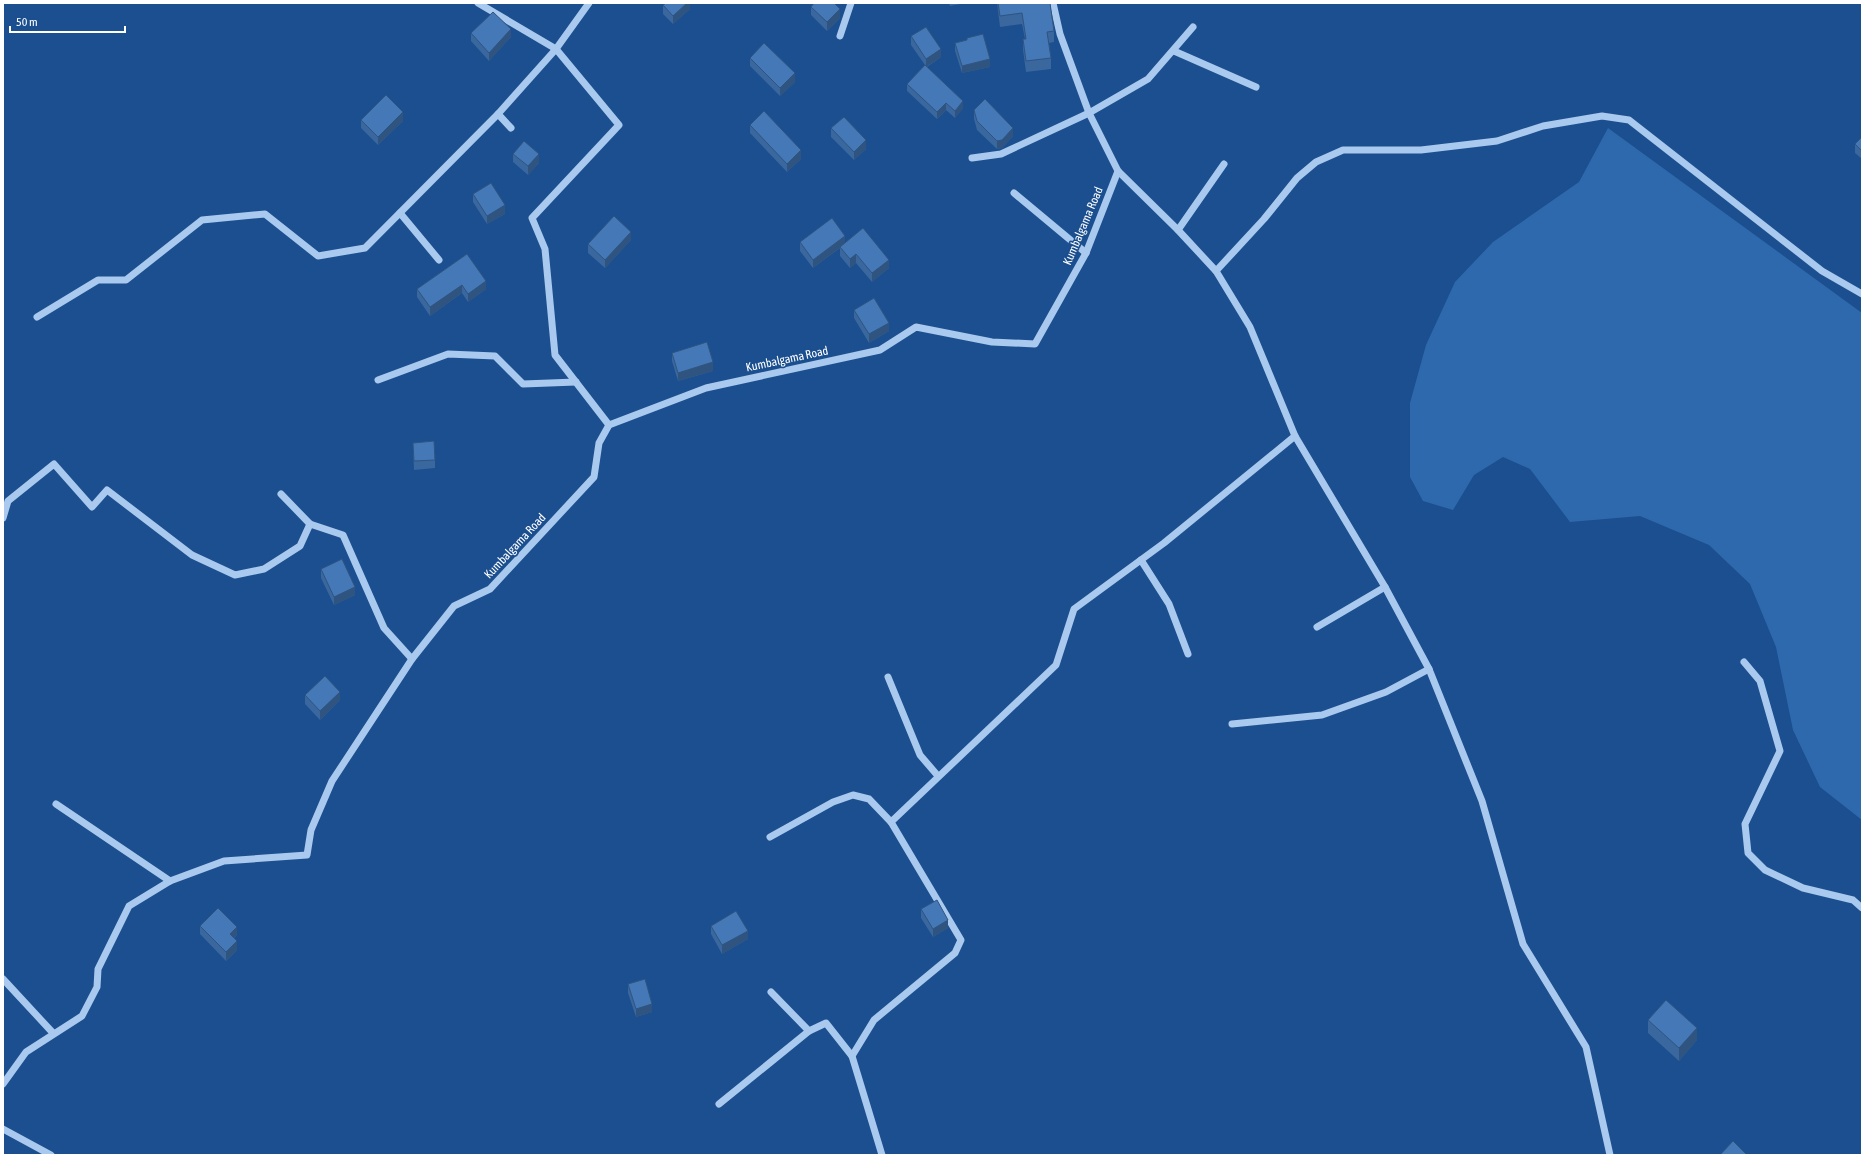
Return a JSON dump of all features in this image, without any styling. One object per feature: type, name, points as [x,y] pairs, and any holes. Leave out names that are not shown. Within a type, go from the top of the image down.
[{"type":"street","points":[[478,3],[556,49],[619,124],[532,218],[545,249],[556,355],[609,425]]},
{"type":"street","points":[[37,317],[98,280],[126,280],[202,220],[266,214],[318,256],[365,248],[498,114],[556,49],[589,3]]},
{"type":"street","points":[[840,36],[852,3]]},
{"type":"street","points":[[1053,3],[1060,34],[1089,113],[1118,171],[1178,230],[1216,271],[1250,327],[1295,436],[1385,587],[1429,669],[1482,801],[1523,944],[1586,1047],[1610,1155]]},
{"type":"street","points":[[972,158],[1001,154],[1089,113],[1148,79],[1174,51],[1193,27]]},
{"type":"street","points":[[1174,51],[1256,87]]},
{"type":"street","points":[[498,114],[511,128]]},
{"type":"street","points":[[1216,271],[1264,219],[1297,178],[1316,162],[1343,150],[1421,150],[1497,141],[1543,126],[1602,116],[1629,120],[1822,271],[1862,294]]},
{"type":"street","points":[[1178,230],[1224,164]]},
{"type":"street","name":"Kumbalgama Road","points":[[3,1084],[26,1052],[53,1033],[82,1016],[97,987],[98,969],[129,906],[170,881],[224,861],[307,855],[311,830],[332,781],[412,659],[454,606],[490,589],[594,477],[599,443],[609,425],[706,388],[880,350],[916,327],[992,342],[1035,344],[1086,253],[1118,171]]},
{"type":"street","points":[[1014,193],[1086,253]]},
{"type":"street","points":[[400,213],[439,260]]},
{"type":"street","points":[[378,380],[448,354],[495,356],[523,384],[576,382]]},
{"type":"street","points":[[891,822],[1056,665],[1074,610],[1141,560],[1295,436]]},
{"type":"street","points":[[3,518],[8,500],[54,464],[92,507],[107,490],[192,556],[235,575],[264,569],[300,546],[310,524]]},
{"type":"street","points":[[281,494],[310,524],[343,535],[384,628],[412,659]]},
{"type":"street","points":[[1141,560],[1169,604],[1188,654]]},
{"type":"street","points":[[1317,627],[1385,587]]},
{"type":"street","points":[[1744,662],[1760,681],[1780,751],[1745,824],[1748,852],[1765,870],[1803,888],[1853,900],[1862,908]]},
{"type":"street","points":[[1232,724],[1322,715],[1386,692],[1429,669]]},
{"type":"street","points":[[888,677],[920,755],[938,776]]},
{"type":"street","points":[[770,837],[833,802],[854,794],[869,800],[891,822],[961,940],[955,953],[874,1020],[852,1056]]},
{"type":"street","points":[[56,804],[170,881]]},
{"type":"street","points":[[3,979],[53,1033]]},
{"type":"street","points":[[771,992],[810,1031]]},
{"type":"street","points":[[719,1104],[810,1031],[826,1022],[852,1056],[882,1155]]},
{"type":"street","points":[[3,1129],[51,1155]]},
{"type":"shaded area","points":[[1608,128],[1862,313],[1862,820],[1820,787],[1793,730],[1776,647],[1750,584],[1709,545],[1640,516],[1570,522],[1530,469],[1503,457],[1474,475],[1453,510],[1423,501],[1410,477],[1410,403],[1426,345],[1455,282],[1493,242],[1579,182]]},
{"type":"building","points":[[666,3],[687,3],[673,16],[663,5]]},
{"type":"building","points":[[814,3],[834,3],[840,9],[827,22],[811,7]]},
{"type":"building","points":[[998,3],[1050,3],[1054,31],[1047,32],[1051,58],[1026,61],[1023,39],[1026,39],[1022,13],[1000,16]]},
{"type":"building","points":[[493,12],[511,29],[489,53],[471,33]]},
{"type":"building","points":[[926,27],[941,49],[926,59],[911,36]]},
{"type":"building","points":[[983,34],[990,59],[962,66],[955,43]]},
{"type":"building","points":[[764,43],[795,73],[780,88],[750,58]]},
{"type":"building","points":[[925,65],[963,101],[955,111],[946,103],[937,112],[907,84]]},
{"type":"building","points":[[386,95],[403,112],[378,137],[361,120]]},
{"type":"building","points":[[985,99],[1013,128],[1002,140],[997,141],[977,121],[974,110]]},
{"type":"building","points":[[764,111],[801,150],[787,164],[750,125]]},
{"type":"building","points":[[844,117],[866,140],[854,152],[831,128]]},
{"type":"building","points":[[1862,137],[1862,151],[1855,144]]},
{"type":"building","points":[[524,141],[539,154],[528,166],[513,154]]},
{"type":"building","points":[[491,183],[505,205],[487,216],[473,194]]},
{"type":"building","points":[[614,216],[631,232],[605,260],[588,244]]},
{"type":"building","points":[[832,218],[845,236],[813,260],[800,242]]},
{"type":"building","points":[[863,228],[889,260],[872,273],[856,254],[850,259],[840,247]]},
{"type":"building","points":[[467,254],[486,281],[468,294],[462,285],[430,307],[417,289]]},
{"type":"building","points":[[874,298],[889,323],[869,334],[854,310]]},
{"type":"building","points":[[707,342],[713,362],[678,373],[672,353]]},
{"type":"building","points":[[434,441],[435,460],[414,461],[413,443]]},
{"type":"building","points":[[342,559],[355,587],[334,597],[321,569]]},
{"type":"building","points":[[325,676],[340,692],[320,711],[305,695]]},
{"type":"building","points":[[937,900],[948,920],[933,929],[921,909]]},
{"type":"building","points":[[218,908],[237,927],[230,934],[237,941],[226,952],[200,926]]},
{"type":"building","points":[[736,911],[748,931],[722,945],[711,926]]},
{"type":"building","points":[[645,979],[652,1004],[636,1009],[628,984]]},
{"type":"building","points":[[1666,1000],[1697,1028],[1679,1048],[1648,1020]]},
{"type":"building","points":[[1733,1141],[1747,1155],[1720,1155]]}]
